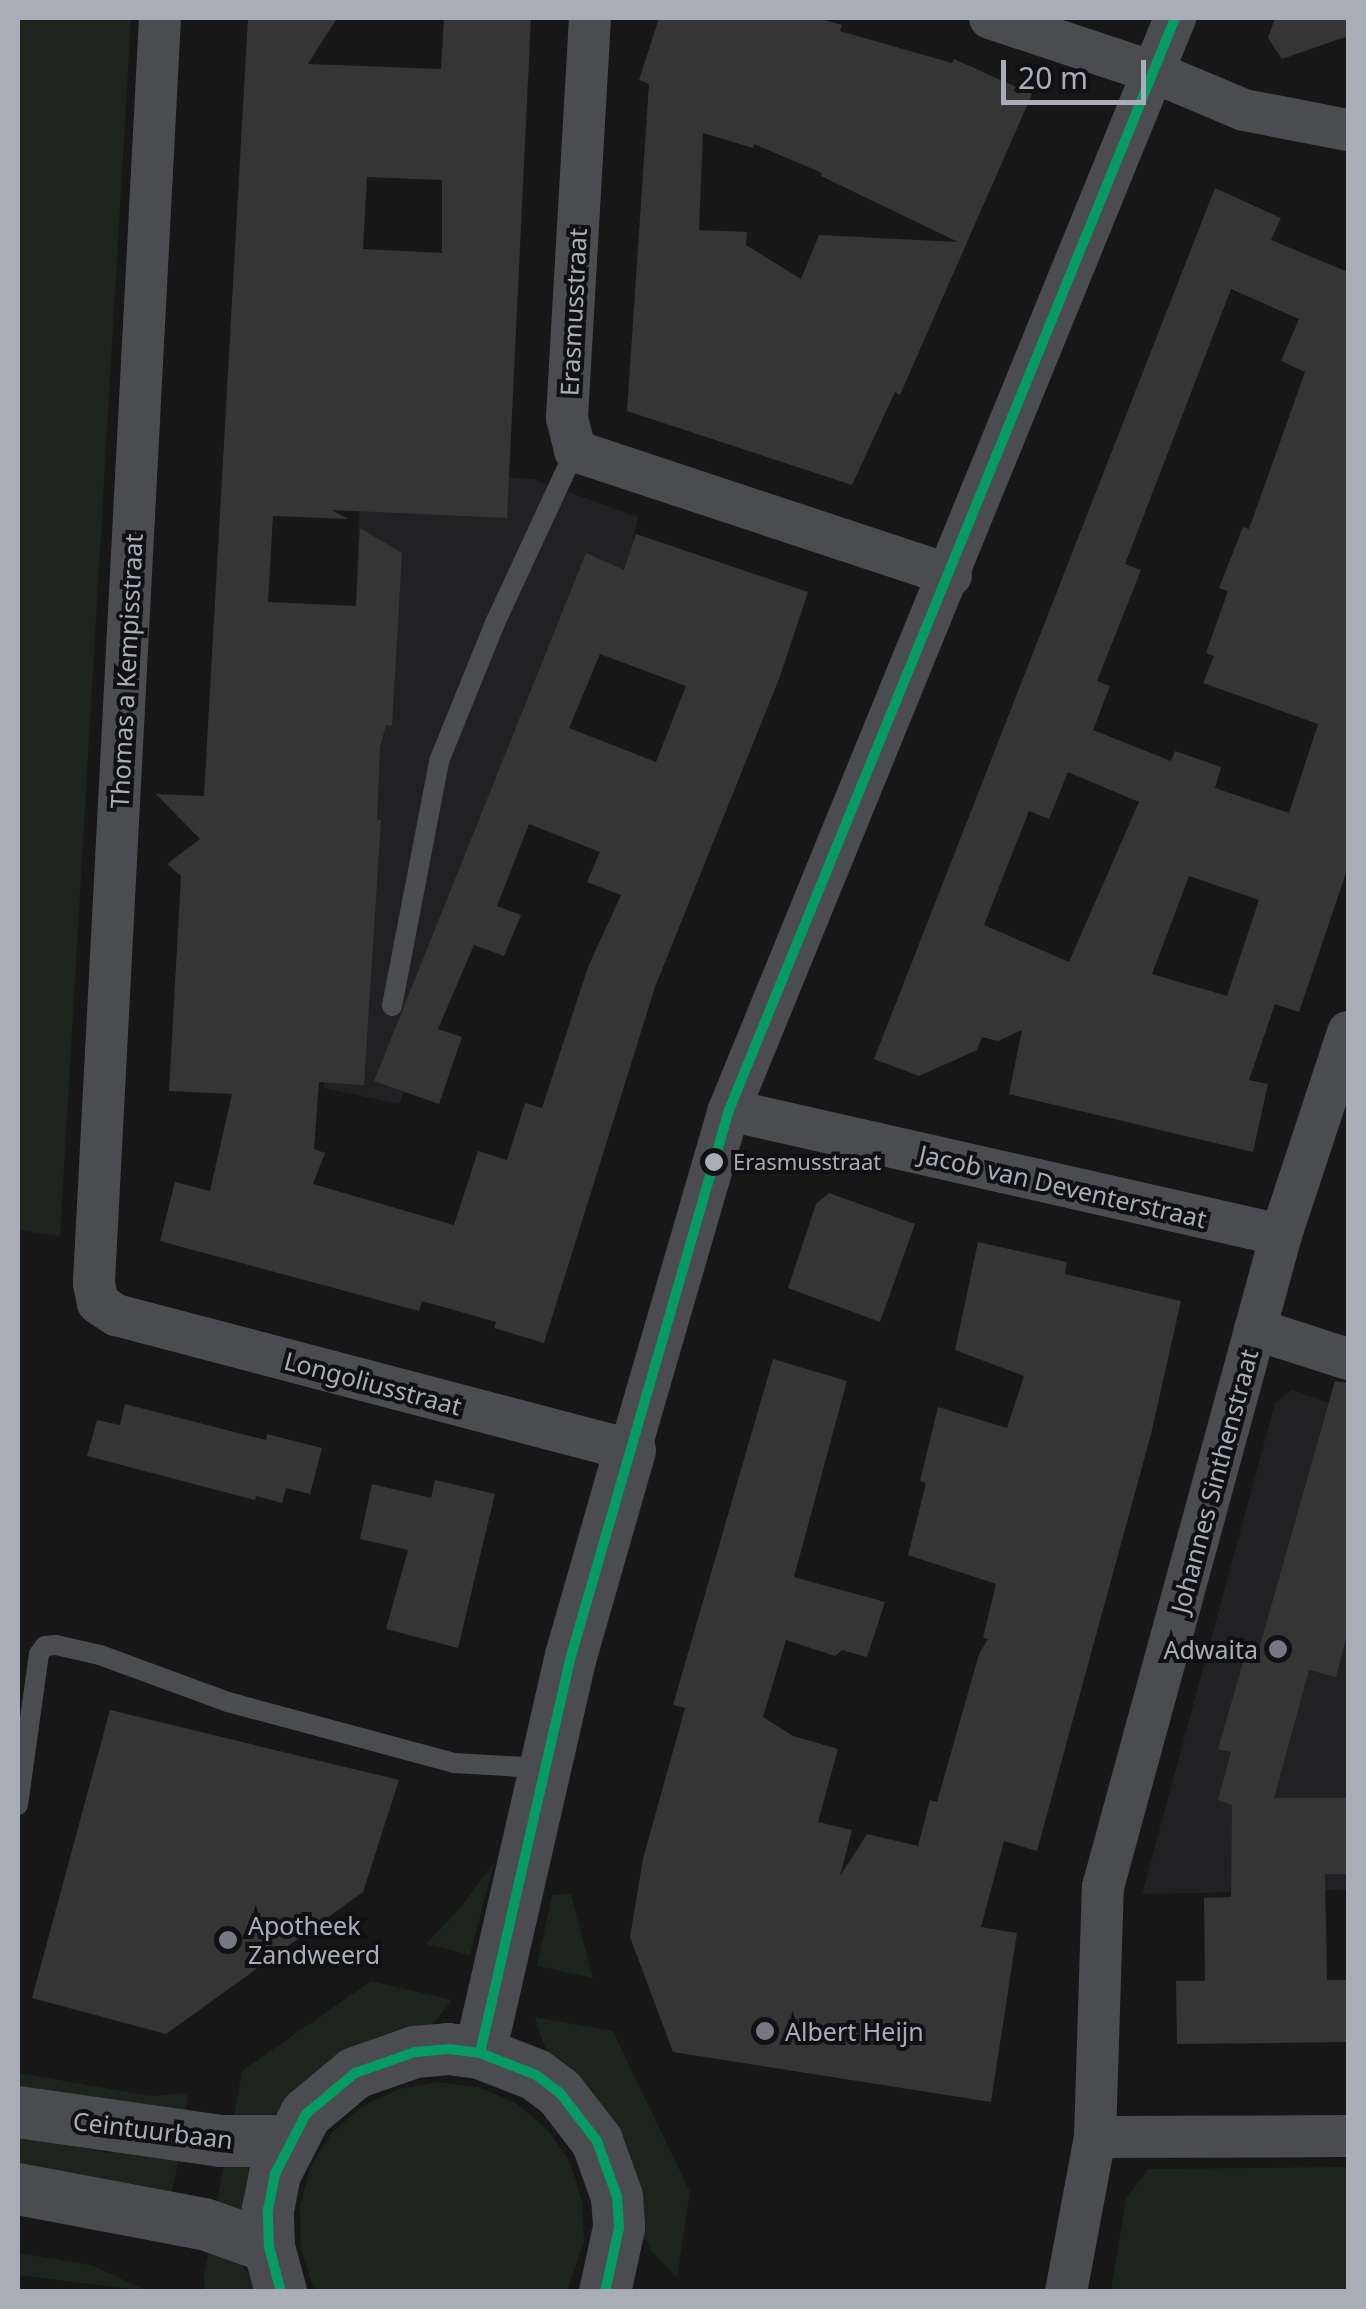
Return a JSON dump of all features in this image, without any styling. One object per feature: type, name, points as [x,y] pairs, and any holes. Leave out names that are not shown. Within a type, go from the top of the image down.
[{"type":"street","name":"Thomas a Kempisstraat","points":[[116,1316],[98,1302],[94,1283],[160,18]]},
{"type":"street","name":"Erasmusstraat","points":[[576,451],[567,418],[590,18]]},
{"type":"street","points":[[990,18],[1156,73],[1244,110],[1348,130]]},
{"type":"street","points":[[480,2053],[570,1656],[729,1110],[1156,73],[1175,18]]},
{"type":"street","points":[[576,451],[951,574]]},
{"type":"street","name":"Johannes Sinthenstraat","points":[[1066,2292],[1095,2137],[1103,1887],[1281,1234],[1348,1032]]},
{"type":"street","name":"Jacob van Deventerstraat","points":[[729,1110],[1281,1234]]},
{"type":"street","name":"Longoliusstraat","points":[[116,1316],[630,1450]]},
{"type":"street","points":[[1255,1329],[1348,1359]]},
{"type":"street","points":[[275,2269],[268,2210],[274,2174],[288,2141],[329,2092],[370,2066],[415,2052],[480,2053],[536,2076],[560,2094],[598,2140],[617,2197],[613,2290]]},
{"type":"street","name":"Ceintuurbaan","points":[[18,2112],[221,2141],[288,2141]]},
{"type":"street","points":[[1095,2137],[1348,2136]]},
{"type":"street","points":[[18,2189],[192,2222],[275,2269]]},
{"type":"lane","points":[[392,1006],[438,760],[495,623],[576,451]]},
{"type":"lane","points":[[18,1806],[39,1654],[45,1646],[56,1644],[100,1655],[228,1702],[454,1762],[544,1768]]},
{"type":"shaded area","points":[[18,18],[131,18],[60,1236],[18,1230]]},
{"type":"shaded area","points":[[361,470],[533,479],[638,517],[623,593],[399,1104],[324,1088],[340,800],[350,745]]},
{"type":"shaded area","name":"Adwaita","points":[[1292,1390],[1348,1409],[1348,1890],[1142,1894],[1275,1403]]},
{"type":"shaded area","points":[[494,1862],[470,1955],[426,1944],[463,1905]]},
{"type":"shaded area","points":[[571,1894],[593,1978],[537,1966],[552,1895]]},
{"type":"shaded area","points":[[371,1981],[452,2000],[435,2022],[410,2039],[271,2116],[232,2126],[242,2071]]},
{"type":"shaded area","points":[[535,2017],[613,2031],[690,2192],[677,2277],[652,2252],[543,2043]]},
{"type":"shaded area","points":[[18,2073],[151,2096],[183,2093],[188,2096],[184,2119],[18,2089]]},
{"type":"shaded area","points":[[438,2082],[478,2087],[516,2103],[547,2129],[570,2162],[582,2201],[584,2242],[567,2291],[317,2292],[313,2287],[301,2249],[300,2207],[310,2168],[331,2134],[362,2106],[398,2089]]},
{"type":"shaded area","points":[[18,2135],[109,2153],[155,2142],[181,2148],[169,2205],[18,2177]]},
{"type":"shaded area","points":[[226,2155],[259,2162],[248,2221],[215,2212]]},
{"type":"shaded area","points":[[1348,2167],[1348,2291],[1111,2291],[1126,2199],[1148,2169]]},
{"type":"shaded area","points":[[211,2244],[238,2259],[260,2292],[205,2292],[204,2273]]},
{"type":"shaded area","points":[[18,2253],[92,2265],[147,2291],[18,2275]]},
{"type":"building","points":[[248,18],[337,18],[308,64],[441,69],[444,18],[531,18],[507,518],[332,510],[348,519],[273,516],[268,602],[356,606],[360,528],[402,553],[392,726],[386,725],[380,747],[377,820],[381,820],[364,1085],[319,1082],[314,1149],[325,1153],[313,1184],[454,1225],[478,1151],[507,1160],[525,1103],[542,1108],[588,967],[621,895],[587,882],[600,852],[529,824],[497,906],[521,915],[504,956],[474,945],[438,1029],[462,1037],[439,1104],[374,1081],[586,553],[624,570],[636,534],[808,592],[779,679],[655,987],[544,1343],[494,1328],[496,1322],[422,1301],[419,1311],[160,1241],[175,1182],[210,1191],[232,1094],[169,1091],[181,876],[167,864],[200,839],[156,794],[204,796]],"holes":[[[367,177],[442,180],[442,253],[363,249]],[[600,654],[686,686],[656,762],[569,728]]]},
{"type":"building","points":[[659,18],[817,18],[842,25],[840,31],[952,63],[954,59],[1032,94],[900,395],[895,392],[852,485],[627,411],[649,84],[639,80]],"holes":[[[703,133],[753,148],[754,144],[822,173],[821,176],[958,242],[819,235],[801,279],[746,245],[747,232],[699,230]]]},
{"type":"building","points":[[1275,18],[1348,18],[1348,36],[1282,59],[1268,38]]},
{"type":"building","points":[[1215,188],[1281,218],[1271,240],[1348,272],[1348,867],[1299,1012],[1275,1004],[1249,1080],[1268,1084],[1253,1152],[1009,1094],[1022,1030],[998,1041],[982,1037],[977,1050],[919,1076],[874,1059]],"holes":[[[1231,289],[1299,319],[1281,361],[1305,372],[1249,529],[1243,527],[1219,588],[1228,591],[1206,653],[1214,656],[1203,683],[1318,724],[1289,813],[1215,788],[1221,767],[1175,751],[1171,761],[1093,730],[1110,686],[1097,681],[1141,570],[1125,564]],[[1068,772],[1139,802],[1069,962],[984,925],[1029,811],[1049,819]],[[1189,876],[1259,900],[1227,996],[1152,974]]]},
{"type":"building","points":[[829,1193],[915,1224],[880,1322],[788,1288],[816,1204]]},
{"type":"building","points":[[978,1242],[1067,1262],[1065,1274],[1181,1301],[1151,1434],[1037,1851],[1004,1841],[981,1927],[1017,1933],[991,2102],[673,2052],[630,1937],[643,1859],[685,1708],[673,1705],[773,1359],[847,1381],[794,1577],[885,1602],[867,1657],[842,1650],[835,1656],[786,1640],[763,1717],[793,1736],[838,1749],[818,1822],[852,1830],[840,1876],[867,1834],[918,1846],[930,1800],[937,1802],[979,1654],[988,1639],[983,1638],[996,1584],[908,1555],[926,1483],[920,1481],[938,1407],[1007,1428],[1024,1376],[955,1350]]},
{"type":"building","points":[[1335,1381],[1348,1383],[1348,1631],[1336,1677],[1309,1670],[1274,1798],[1348,1798],[1348,1874],[1325,1874],[1327,1980],[1348,1980],[1348,2042],[1177,2044],[1176,1981],[1205,1981],[1204,1898],[1231,1897],[1232,1805],[1218,1800],[1231,1752],[1218,1749],[1246,1652],[1257,1656]]},
{"type":"building","points":[[125,1404],[266,1440],[267,1434],[322,1448],[310,1494],[286,1488],[282,1503],[256,1496],[255,1500],[87,1456],[97,1420],[120,1425]]},
{"type":"building","points":[[435,1480],[495,1494],[458,1648],[386,1629],[408,1550],[360,1539],[372,1484],[431,1498]]},
{"type":"building","points":[[110,1710],[399,1780],[363,1892],[166,2034],[32,1998]]},
{"type":"transit line","points":[[480,2053],[571,1656],[729,1110],[1175,18]]},
{"type":"transit line","points":[[281,2292],[269,2247],[268,2210],[275,2174],[306,2114],[355,2073],[415,2052],[448,2049],[480,2053],[536,2075],[560,2093],[597,2141],[617,2197],[619,2228],[605,2292]]},
{"type":"place","name":"Erasmusstraat","points":[[714,1162]]},
{"type":"place","name":"Adwaita","points":[[1278,1649]]},
{"type":"place","name":"Apotheek Zandweerd","points":[[228,1940]]},
{"type":"place","name":"Albert Heijn","points":[[765,2031]]}]
